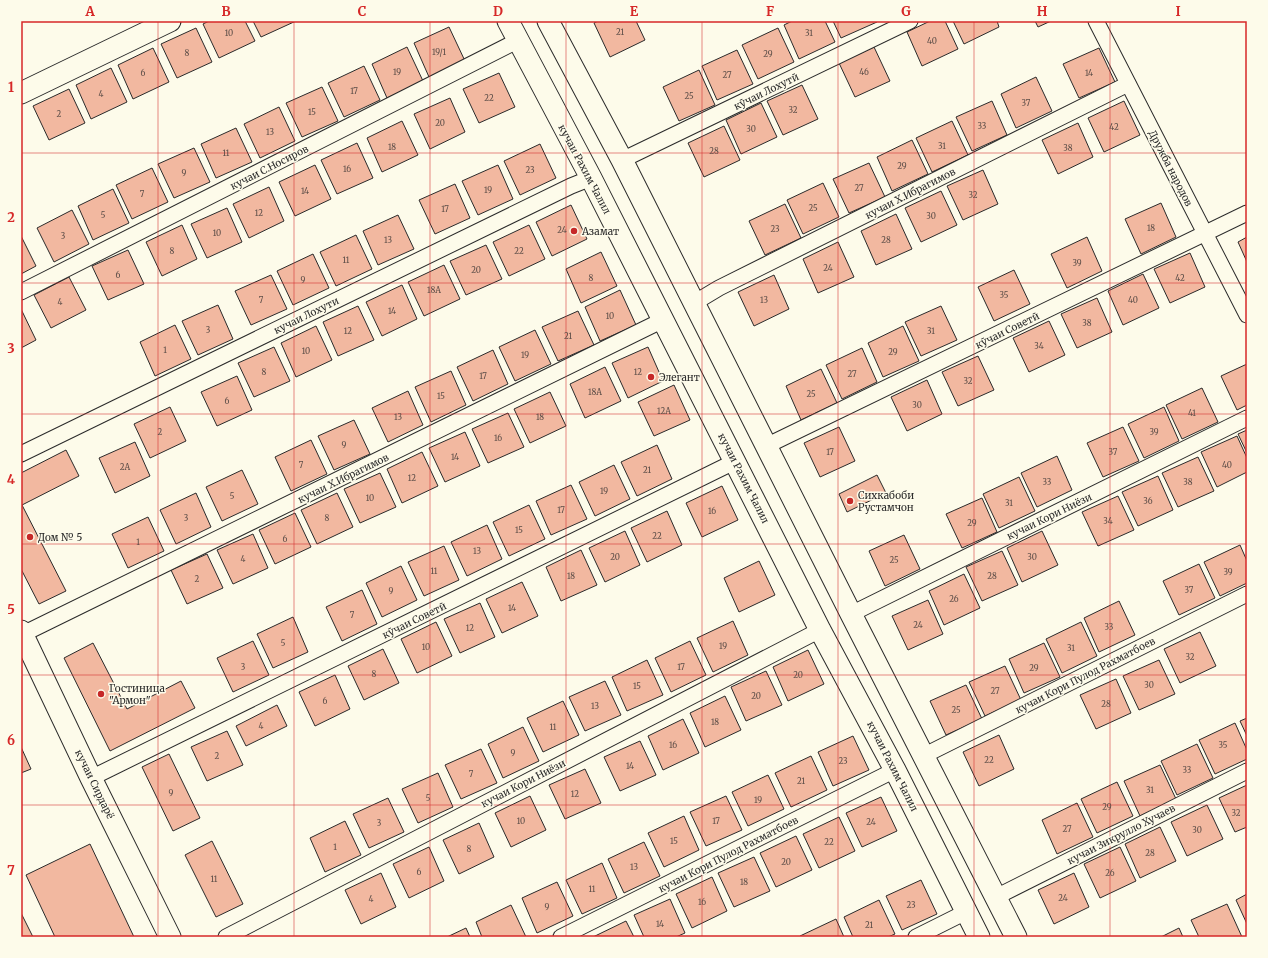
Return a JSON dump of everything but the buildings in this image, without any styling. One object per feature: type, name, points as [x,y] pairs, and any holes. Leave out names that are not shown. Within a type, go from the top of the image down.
[{"type":"main road","points":[[21,93],[170,21]]},
{"type":"main road","name":"кучаи Рахим Чалил","points":[[508,21],[517,41],[591,178],[736,461],[820,630],[895,770],[978,937]]},
{"type":"main road","points":[[548,21],[622,160],[1016,937]]},
{"type":"main road","name":"кучаи Сирдарё","points":[[22,633],[170,937]]},
{"type":"street","name":"кӯчаи Лохутӣ","points":[[622,160],[910,21]]},
{"type":"street","name":"Дружба народов","points":[[1096,21],[1247,315]]},
{"type":"street","name":"кучаи С.Носиров","points":[[21,292],[517,41]]},
{"type":"street","name":"кучаи Х.Ибрагимов","points":[[694,303],[719,288],[1128,84]]},
{"type":"street","name":"кучаи Лохути","points":[[21,454],[571,186],[591,178]]},
{"type":"street","name":"кӯчаи Советӣ","points":[[766,446],[1247,213]]},
{"type":"street","name":"кучаи Х.Ибрагимов","points":[[22,633],[663,320]]},
{"type":"street","name":"кучаи Кори Ниёзи","points":[[851,614],[1247,418]]},
{"type":"street","name":"кӯчаи Советӣ","points":[[92,778],[736,461]]},
{"type":"street","name":"кучаи Кори Пулод Рахматбоев","points":[[924,756],[1247,594]]},
{"type":"street","name":"кучаи Кори Ниёзи","points":[[226,937],[820,630]]},
{"type":"street","name":"кучаи Кори Пулод Рахматбоев","points":[[561,937],[895,770]]},
{"type":"street","name":"кучаи Зикрулло Хучаев","points":[[996,897],[1247,771]]},
{"type":"street","points":[[916,937],[966,912]]},
{"type":"place","name":"Азамат","points":[[574,231]]},
{"type":"place","name":"Элегант","points":[[651,377]]},
{"type":"place","name":"Сихкабоби Рустамчон","points":[[850,501]]},
{"type":"place","name":"Дом № 5","points":[[30,537]]},
{"type":"place","name":"Гостиница \"Армон\"","points":[[101,694]]}]
